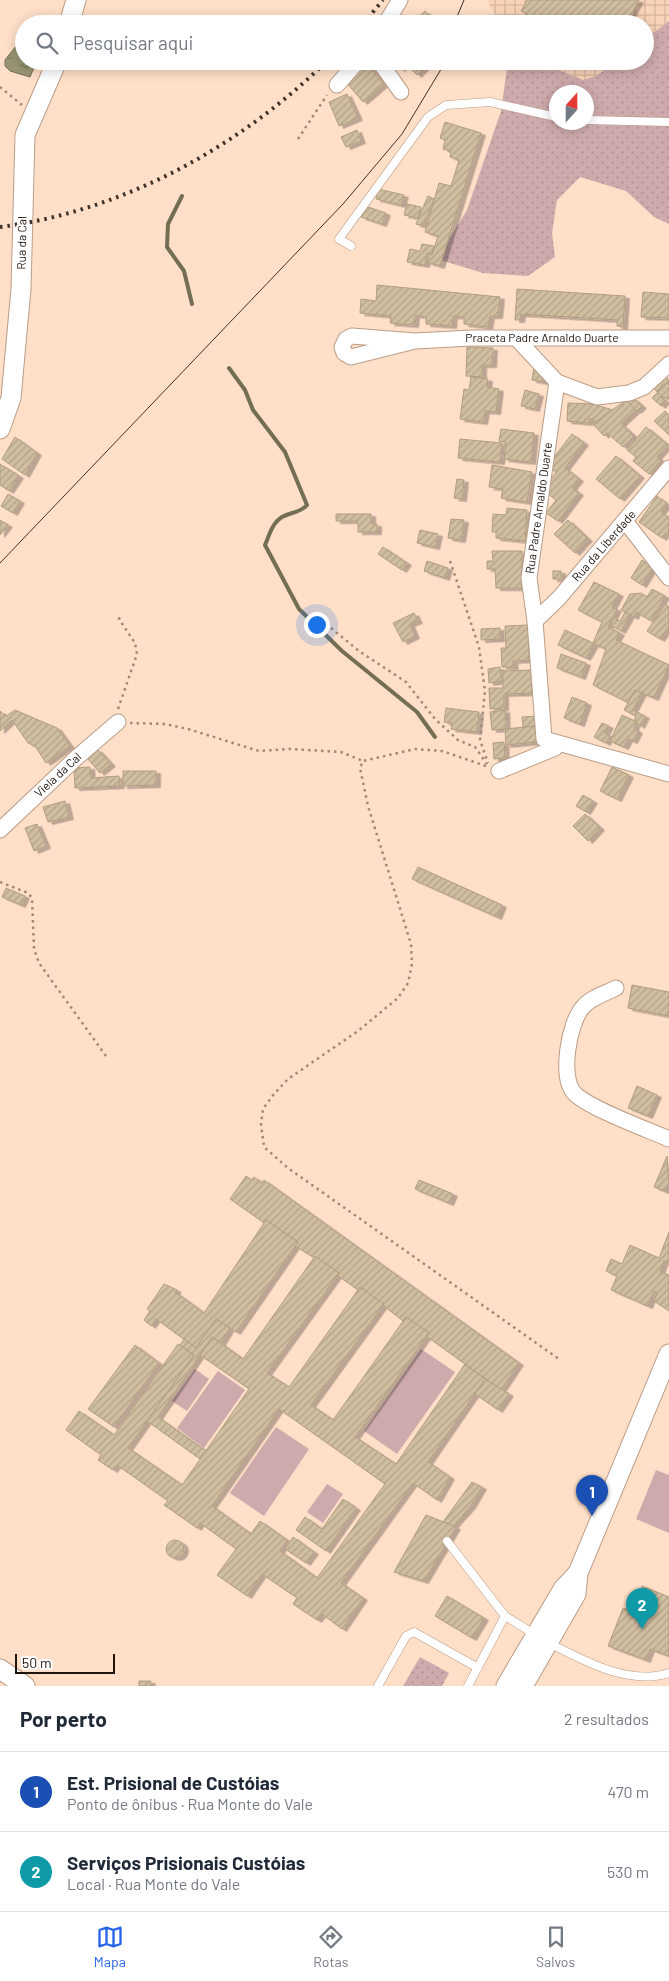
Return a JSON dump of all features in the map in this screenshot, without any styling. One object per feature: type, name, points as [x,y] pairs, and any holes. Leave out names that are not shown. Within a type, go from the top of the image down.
[{"type":"street","points":[[72,15],[76,0]]},
{"type":"street","points":[[391,15],[400,0]]},
{"type":"street","name":"Rua da Cal","points":[[0,429],[11,398],[21,289],[25,135],[53,70]]},
{"type":"street","points":[[337,85],[350,70]]},
{"type":"street","points":[[385,70],[401,92]]},
{"type":"street","name":"Praceta Padre Arnaldo Duarte","points":[[415,341],[471,338],[669,338]]},
{"type":"street","points":[[516,338],[557,382],[597,397],[629,393],[644,387],[669,364]]},
{"type":"street","name":"Rua Padre Arnaldo Duarte","points":[[557,382],[529,578],[535,621],[544,739],[558,744]]},
{"type":"street","name":"Rua da Liberdade","points":[[535,621],[558,598],[626,521],[669,468]]},
{"type":"street","points":[[626,521],[669,578]]},
{"type":"street","name":"Viela da Cal","points":[[0,830],[75,758],[118,722]]},
{"type":"street","points":[[494,769],[555,748],[558,744],[667,769]]},
{"type":"street","points":[[616,988],[584,1005],[575,1017],[569,1041],[567,1078],[574,1093],[587,1102],[669,1139]]},
{"type":"street","points":[[506,1686],[576,1594],[578,1573],[669,1354]]},
{"type":"street","points":[[523,1686],[543,1639]]},
{"type":"street","points":[[0,1669],[25,1686]]},
{"type":"lane","points":[[351,246],[339,239],[428,117],[446,105],[490,102],[549,115]]},
{"type":"lane","points":[[594,120],[669,122]]},
{"type":"lane","points":[[447,1541],[505,1616],[543,1639],[611,1671],[639,1678],[654,1678],[669,1673]]},
{"type":"lane","points":[[468,1686],[505,1616]]},
{"type":"lane","points":[[378,1686],[406,1636],[414,1632],[478,1668]]},
{"type":"path","points":[[298,139],[330,91],[337,85]]},
{"type":"path","points":[[0,87],[34,114]]},
{"type":"path","points":[[450,561],[479,647],[485,691],[480,740],[494,769]]},
{"type":"path","points":[[122,614],[119,619],[135,643],[137,654],[118,704],[118,722],[165,724],[259,750],[289,749],[341,752],[363,760],[415,749],[442,751],[494,769]]},
{"type":"path","points":[[331,628],[359,651],[406,682],[435,719],[458,740],[475,746],[494,769]]},
{"type":"path","points":[[363,760],[360,768],[368,806],[411,944],[412,964],[408,983],[398,998],[358,1031],[288,1079],[274,1094],[263,1109],[261,1124],[264,1147],[288,1168],[350,1214],[559,1359]]},
{"type":"path","points":[[0,882],[28,893],[32,898],[34,949],[38,963],[106,1056]]},
{"type":"shaded area","points":[[487,0],[669,0],[669,21],[654,32],[654,15],[495,15]]},
{"type":"shaded area","points":[[669,21],[669,224],[654,217],[626,191],[580,177],[557,200],[552,233],[555,257],[528,276],[483,273],[437,259],[467,210],[501,111],[507,70],[559,70],[583,80],[596,76],[604,70],[654,70],[654,32]]},
{"type":"shaded area","points":[[558,70],[604,70],[583,81]]},
{"type":"shaded area","points":[[421,1349],[455,1372],[397,1454],[364,1431]]},
{"type":"shaded area","points":[[195,1369],[209,1379],[187,1411],[172,1401]]},
{"type":"shaded area","points":[[218,1371],[245,1390],[204,1448],[177,1428]]},
{"type":"shaded area","points":[[276,1427],[309,1449],[264,1516],[230,1493]]},
{"type":"shaded area","points":[[656,1470],[669,1475],[669,1533],[636,1519]]},
{"type":"shaded area","points":[[327,1484],[343,1494],[323,1523],[307,1512]]},
{"type":"shaded area","points":[[420,1657],[449,1673],[442,1686],[403,1686]]},
{"type":"water","points":[[15,47],[15,70],[33,70],[30,77],[10,71],[5,66],[5,60]]},
{"type":"building","points":[[527,0],[639,0],[631,15],[528,15],[521,11]]},
{"type":"building","points":[[425,11],[429,15],[421,15]]},
{"type":"building","points":[[360,70],[372,70],[384,84],[363,102],[346,82]]},
{"type":"building","points":[[412,70],[422,70],[417,75]]},
{"type":"building","points":[[347,94],[358,118],[339,126],[329,102]]},
{"type":"building","points":[[445,122],[481,133],[440,266],[427,262],[429,254],[432,255],[438,236],[425,232],[439,183],[451,186],[459,160],[450,157],[451,151],[443,149],[445,140],[440,138]]},
{"type":"building","points":[[357,130],[361,141],[346,147],[341,137]]},
{"type":"building","points":[[378,189],[404,195],[401,205],[376,199]]},
{"type":"building","points":[[428,196],[434,199],[423,226],[416,224]]},
{"type":"building","points":[[407,204],[421,207],[418,218],[404,215]]},
{"type":"building","points":[[365,206],[386,213],[382,224],[361,217]]},
{"type":"building","points":[[422,244],[434,246],[432,254],[427,253],[425,265],[407,262],[410,249],[420,251]]},
{"type":"building","points":[[377,285],[500,297],[498,316],[490,316],[488,327],[464,324],[464,317],[453,316],[452,326],[426,324],[426,317],[415,315],[414,325],[390,323],[391,316],[360,313],[361,299],[376,301]]},
{"type":"building","points":[[517,289],[625,296],[623,327],[617,326],[617,320],[521,314],[520,320],[515,320]]},
{"type":"building","points":[[643,292],[669,294],[669,318],[641,317]]},
{"type":"building","points":[[467,347],[493,348],[492,365],[482,365],[482,377],[466,376]]},
{"type":"building","points":[[534,367],[546,370],[543,382],[532,380]]},
{"type":"building","points":[[666,376],[669,381],[665,385],[661,380]]},
{"type":"building","points":[[471,377],[488,379],[487,387],[499,389],[496,412],[485,411],[483,422],[460,419],[464,389],[469,390]]},
{"type":"building","points":[[658,381],[663,385],[657,392],[653,387]]},
{"type":"building","points":[[663,385],[669,389],[669,395],[666,399],[657,392]]},
{"type":"building","points":[[525,390],[539,394],[535,409],[521,406]]},
{"type":"building","points":[[657,393],[665,401],[661,406],[652,398]]},
{"type":"building","points":[[633,398],[642,406],[637,411],[627,401]]},
{"type":"building","points":[[626,400],[636,410],[621,424],[634,436],[623,447],[607,433],[604,436],[593,424]]},
{"type":"building","points":[[568,403],[593,404],[613,410],[594,423],[594,419],[589,419],[589,423],[567,421]]},
{"type":"building","points":[[665,411],[669,415],[669,435],[654,421]]},
{"type":"building","points":[[646,427],[668,445],[657,457],[661,460],[649,474],[633,461],[636,457],[627,450]]},
{"type":"building","points":[[501,429],[534,433],[531,462],[504,459],[506,442],[499,441]]},
{"type":"building","points":[[572,434],[584,443],[565,468],[579,479],[572,488],[579,493],[558,521],[546,513],[556,500],[543,490],[556,472],[547,466]]},
{"type":"building","points":[[15,437],[37,453],[25,475],[2,459]]},
{"type":"building","points":[[460,439],[502,443],[500,462],[458,458]]},
{"type":"building","points":[[616,456],[640,476],[620,499],[596,479]]},
{"type":"building","points":[[0,464],[19,476],[9,491],[0,485]]},
{"type":"building","points":[[492,465],[532,472],[527,502],[501,498],[503,489],[489,487]]},
{"type":"building","points":[[457,479],[464,480],[462,499],[454,498]]},
{"type":"building","points":[[8,494],[20,501],[13,513],[1,506]]},
{"type":"building","points":[[657,496],[667,504],[661,512],[669,518],[669,534],[668,536],[665,534],[662,538],[639,522]]},
{"type":"building","points":[[507,508],[527,510],[525,541],[496,538],[496,532],[492,532],[493,514],[506,515]]},
{"type":"building","points":[[336,514],[371,514],[371,524],[377,524],[377,532],[358,532],[358,521],[336,521]]},
{"type":"building","points":[[451,519],[464,520],[461,540],[448,538]]},
{"type":"building","points":[[0,520],[8,525],[0,535]]},
{"type":"building","points":[[568,520],[588,539],[575,553],[554,534]]},
{"type":"building","points":[[420,530],[438,534],[435,547],[417,543]]},
{"type":"building","points":[[383,547],[407,563],[402,570],[378,554]]},
{"type":"building","points":[[492,551],[522,551],[522,588],[496,588],[495,569],[487,569],[487,561],[493,561]]},
{"type":"building","points":[[642,560],[653,567],[642,585],[631,578]]},
{"type":"building","points":[[427,561],[448,568],[445,578],[424,571]]},
{"type":"building","points":[[553,571],[561,571],[561,579],[553,579]]},
{"type":"building","points":[[594,582],[619,594],[612,607],[617,609],[608,627],[620,633],[616,640],[669,665],[654,698],[635,690],[629,703],[593,685],[606,649],[594,644],[586,658],[558,645],[565,630],[593,643],[602,622],[578,610]]},
{"type":"building","points":[[652,589],[665,596],[651,621],[636,612],[634,617],[621,610],[630,594],[641,593],[647,597]]},
{"type":"building","points":[[665,604],[669,607],[669,626],[660,639],[647,631]]},
{"type":"building","points":[[625,612],[630,615],[621,631],[610,625],[614,618],[620,621]]},
{"type":"building","points":[[414,613],[418,621],[410,624],[415,636],[403,642],[393,623]]},
{"type":"building","points":[[528,625],[529,660],[513,661],[514,667],[502,667],[501,648],[506,648],[505,626]]},
{"type":"building","points":[[500,628],[500,639],[481,640],[481,629]]},
{"type":"building","points":[[561,654],[586,663],[581,677],[557,668]]},
{"type":"building","points":[[500,667],[502,681],[489,683],[488,669]]},
{"type":"building","points":[[532,670],[532,693],[504,694],[504,708],[490,709],[489,688],[503,688],[503,671]]},
{"type":"building","points":[[635,690],[642,693],[633,710],[645,716],[640,726],[634,721],[636,716],[624,710]]},
{"type":"building","points":[[572,697],[587,703],[580,724],[564,718]]},
{"type":"building","points":[[446,708],[479,712],[477,732],[451,729],[452,723],[444,722]]},
{"type":"building","points":[[15,710],[57,728],[70,746],[46,763],[35,746],[28,743],[12,720],[0,731],[0,711],[6,716]]},
{"type":"building","points":[[505,710],[506,729],[492,730],[490,712]]},
{"type":"building","points":[[622,715],[637,722],[634,728],[638,731],[633,741],[628,739],[624,747],[610,741]]},
{"type":"building","points":[[537,716],[538,726],[523,727],[522,717]]},
{"type":"building","points":[[602,723],[609,726],[605,733],[610,735],[606,743],[594,737]]},
{"type":"building","points":[[535,726],[537,742],[506,745],[505,729]]},
{"type":"building","points":[[504,742],[505,758],[494,759],[493,743]]},
{"type":"building","points":[[97,749],[111,764],[100,773],[87,758]]},
{"type":"building","points":[[90,767],[91,778],[119,776],[120,786],[75,788],[74,768]]},
{"type":"building","points":[[612,767],[629,775],[617,799],[600,791]]},
{"type":"building","points":[[123,771],[156,771],[156,785],[123,786]]},
{"type":"building","points":[[583,795],[593,801],[586,812],[576,806]]},
{"type":"building","points":[[65,801],[69,817],[48,822],[43,807]]},
{"type":"building","points":[[585,814],[600,828],[588,841],[573,826]]},
{"type":"building","points":[[37,824],[46,846],[34,851],[25,828]]},
{"type":"building","points":[[418,867],[502,905],[497,917],[412,879]]},
{"type":"building","points":[[6,888],[25,896],[21,905],[2,897]]},
{"type":"building","points":[[632,985],[669,992],[669,1016],[628,1008]]},
{"type":"building","points":[[637,1086],[657,1095],[648,1116],[628,1108]]},
{"type":"building","points":[[667,1156],[669,1183],[664,1191],[654,1187]]},
{"type":"building","points":[[246,1176],[252,1180],[254,1177],[262,1183],[264,1180],[519,1363],[501,1390],[426,1336],[429,1333],[406,1317],[403,1321],[360,1287],[358,1290],[337,1275],[339,1273],[295,1246],[298,1242],[266,1220],[264,1223],[230,1199]]},
{"type":"building","points":[[419,1180],[453,1194],[449,1203],[415,1189]]},
{"type":"building","points":[[266,1220],[298,1242],[236,1332],[216,1319],[196,1348],[156,1319],[151,1326],[144,1320],[150,1311],[147,1309],[164,1284],[177,1290],[175,1292],[204,1313]]},
{"type":"building","points":[[669,1232],[669,1263],[664,1261],[660,1272],[669,1275],[669,1311],[654,1301],[657,1293],[654,1291],[648,1306],[611,1290],[617,1276],[606,1271],[611,1259],[622,1264],[630,1245],[659,1258]]},
{"type":"building","points":[[315,1256],[339,1273],[267,1373],[289,1387],[360,1287],[384,1304],[311,1405],[333,1420],[406,1317],[429,1333],[355,1437],[396,1464],[465,1364],[485,1379],[428,1462],[450,1477],[437,1500],[413,1483],[341,1583],[363,1598],[342,1629],[322,1614],[317,1620],[293,1604],[297,1598],[262,1574],[247,1596],[217,1575],[236,1549],[200,1523],[197,1528],[164,1505],[168,1501],[117,1465],[113,1470],[98,1460],[101,1455],[66,1430],[79,1411],[114,1435],[178,1344],[194,1355],[128,1448],[182,1485],[249,1389],[200,1355],[212,1337],[243,1359]],"holes":[[[279,1409],[385,1484],[317,1578],[280,1551],[287,1540],[260,1521],[251,1534],[212,1506]]]},
{"type":"building","points":[[216,1319],[230,1328],[221,1343],[212,1337],[158,1417],[206,1451],[200,1459],[147,1421],[194,1355],[180,1345],[184,1339],[196,1348]]},
{"type":"building","points":[[135,1345],[159,1363],[114,1427],[88,1409]]},
{"type":"building","points":[[485,1379],[509,1394],[498,1410],[475,1394]]},
{"type":"building","points":[[472,1482],[482,1487],[471,1506],[453,1526],[443,1522]]},
{"type":"building","points":[[343,1499],[356,1508],[326,1551],[296,1530],[305,1517],[322,1529]]},
{"type":"building","points":[[426,1515],[456,1527],[424,1581],[394,1572]]},
{"type":"building","points":[[293,1537],[314,1552],[306,1563],[285,1549]]},
{"type":"building","points":[[175,1540],[181,1543],[184,1549],[181,1555],[175,1558],[169,1555],[166,1549],[169,1543]]},
{"type":"building","points":[[642,1586],[669,1597],[669,1656],[650,1649],[646,1660],[608,1646],[623,1608],[633,1611]]},
{"type":"building","points":[[447,1596],[484,1618],[472,1638],[435,1616]]},
{"type":"building","points":[[139,1681],[151,1681],[150,1686],[139,1686]]},
{"type":"waterway","points":[[182,196],[168,224],[167,247],[184,271],[192,304]]},
{"type":"waterway","points":[[229,368],[245,390],[253,410],[285,452],[307,505],[301,510],[282,517],[271,530],[265,545],[299,609],[342,651],[417,712],[435,737]]},
{"type":"tram line","points":[[458,15],[464,0]]},
{"type":"tram line","points":[[0,563],[343,204],[402,134],[441,70]]},
{"type":"railway","points":[[370,15],[383,0]]},
{"type":"railway","points":[[0,227],[46,219],[91,206],[135,190],[177,170],[218,147],[256,121],[317,70]]},
{"type":"place","name":"Est. Prisional de Custóias","points":[[592,1516]]},
{"type":"place","name":"Serviços Prisionais Custóias","points":[[642,1629]]}]
